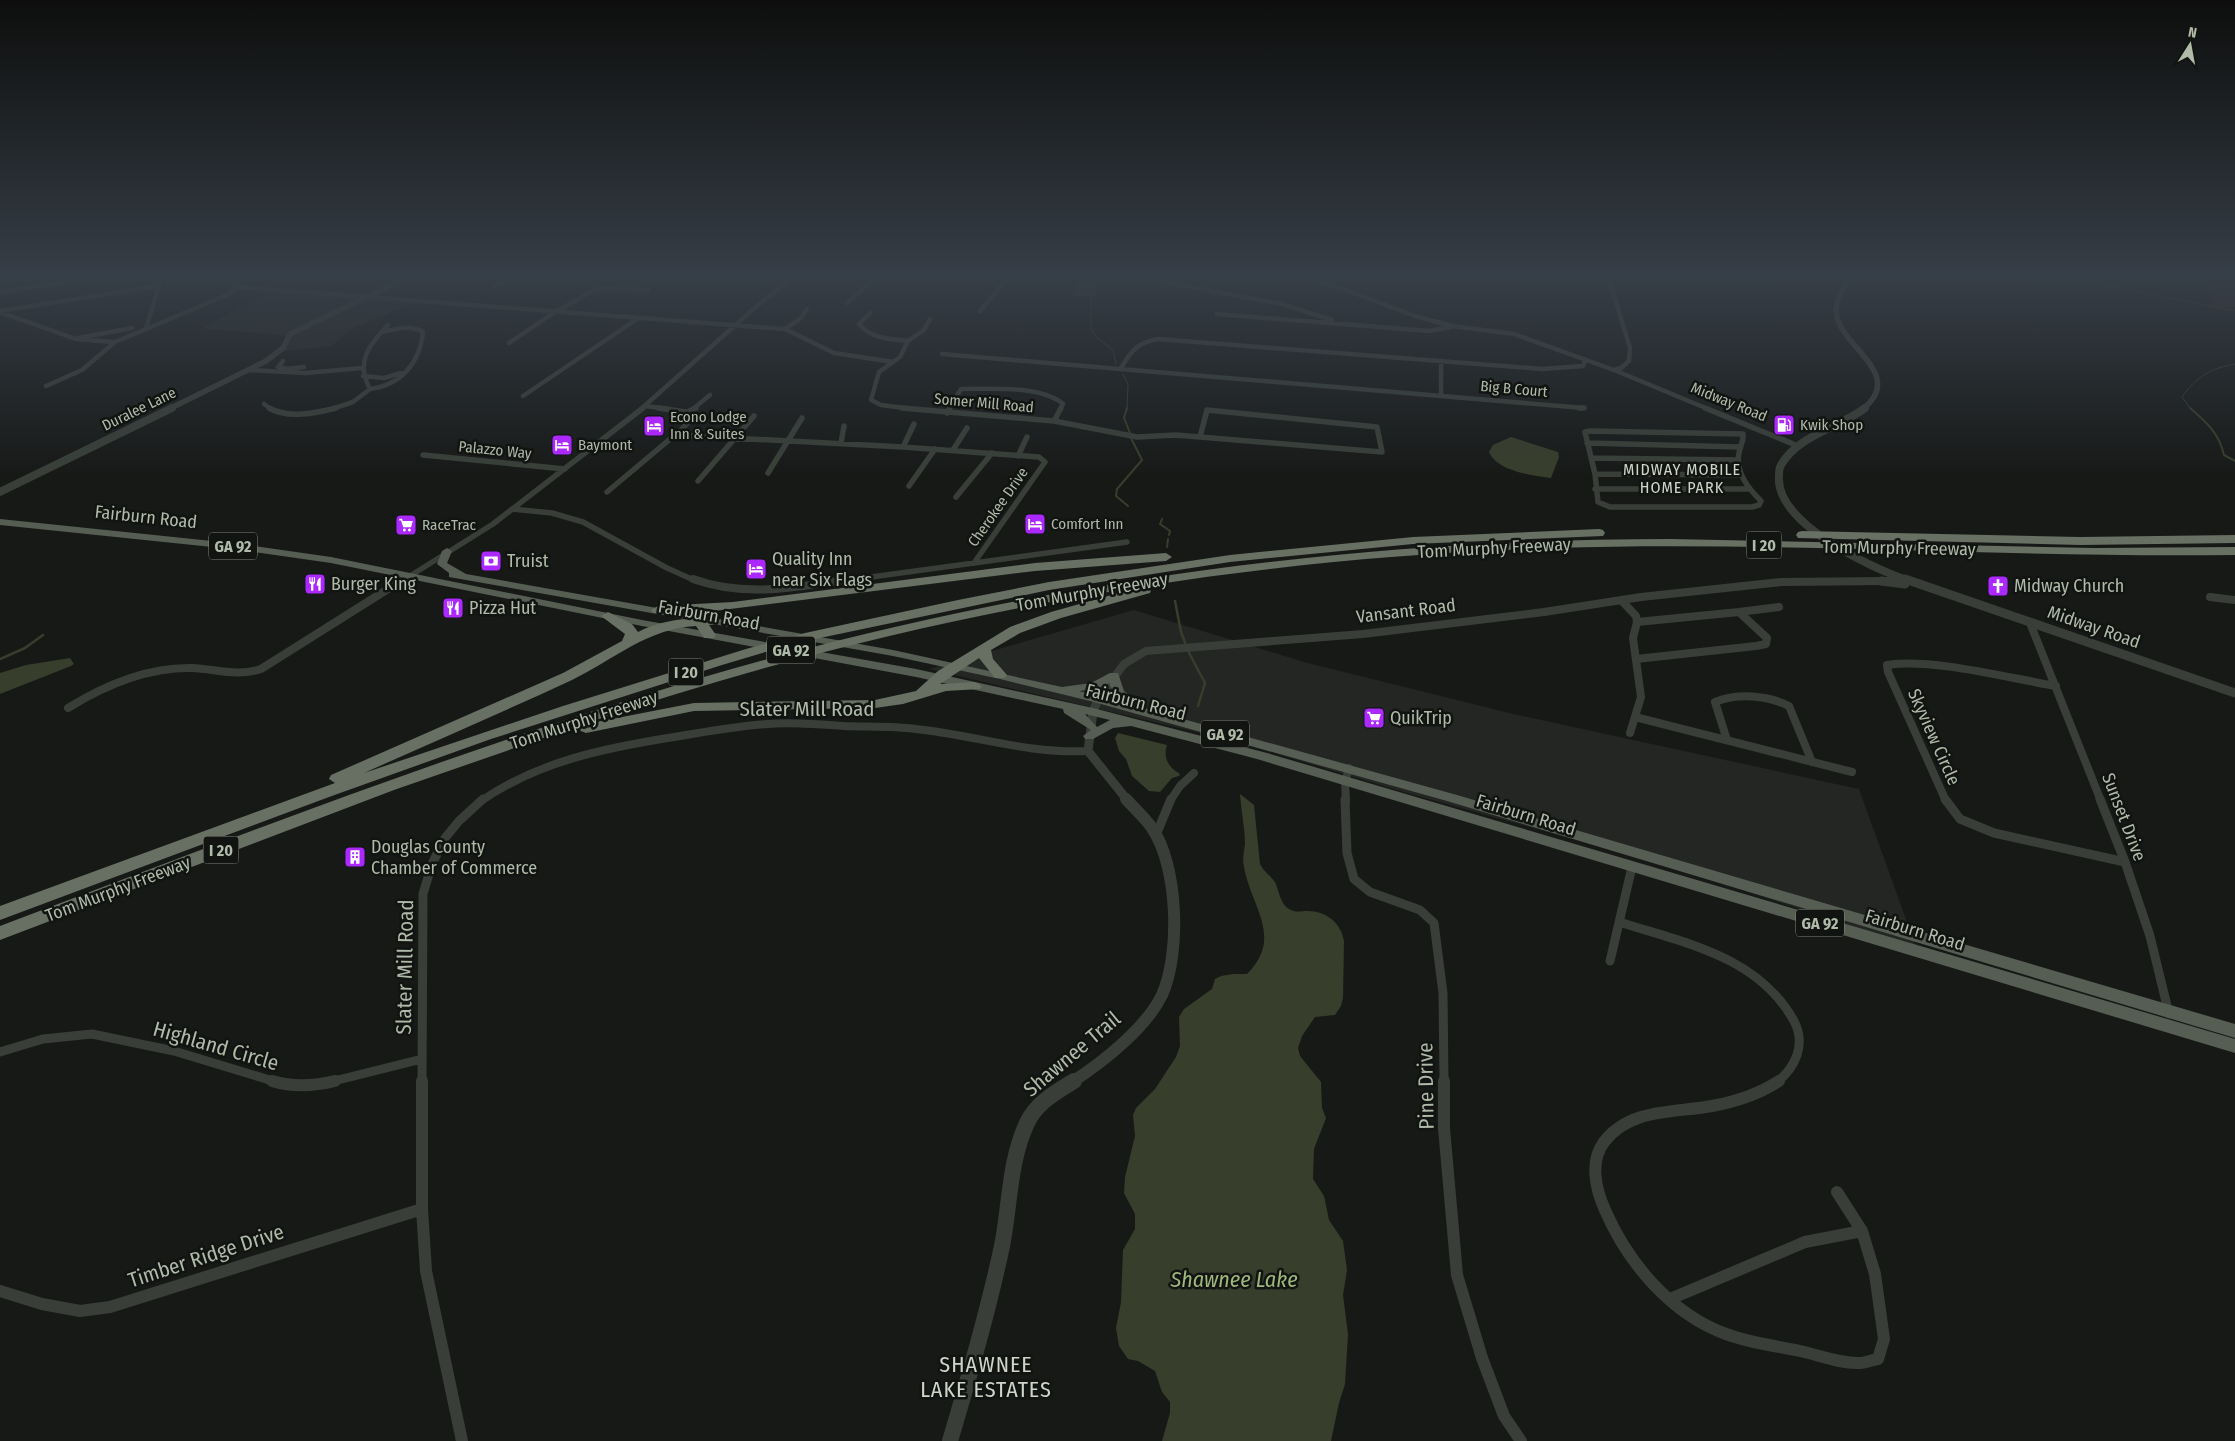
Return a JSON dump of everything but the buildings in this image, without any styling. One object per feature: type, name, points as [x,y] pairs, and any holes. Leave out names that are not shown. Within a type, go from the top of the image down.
[{"type":"highway","name":"Tom Murphy Freeway","points":[[0,933],[443,768],[657,696],[783,659],[877,635],[1002,607],[1102,589],[1294,556],[1432,538],[1599,533],[2080,541],[2235,539]]},
{"type":"highway","name":"Tom Murphy Freeway","points":[[0,913],[469,741],[562,710],[786,642],[1028,589],[1162,566],[1294,556],[1601,543],[2095,552],[2235,550]]},
{"type":"highway","points":[[658,610],[733,606],[1060,564],[1294,556]]},
{"type":"highway","points":[[920,694],[938,678],[1004,636],[1027,625],[1075,609],[1294,556]]},
{"type":"highway","points":[[709,635],[702,626],[712,612],[733,606]]},
{"type":"highway","points":[[608,616],[629,629],[632,634],[628,643]]},
{"type":"highway","points":[[99,876],[351,773],[552,683],[662,626],[706,620]]},
{"type":"highway","points":[[984,649],[986,660],[1000,676]]},
{"type":"highway","points":[[443,768],[573,731],[677,710],[725,705],[875,704],[902,700],[945,687],[976,686]]},
{"type":"main road","name":"Fairburn Road","points":[[0,515],[275,544],[342,553],[419,569],[658,610],[957,666],[1098,699],[1346,775],[2170,1020],[2235,1046]]},
{"type":"main road","name":"Fairburn Road","points":[[0,522],[249,548],[331,560],[608,616],[938,678],[1093,712],[1262,756],[1346,775],[1537,839],[1634,860]]},
{"type":"main road","points":[[447,551],[442,564],[464,577]]},
{"type":"main road","points":[[1051,688],[1093,686],[1114,676],[1115,688],[1122,697],[1148,713]]},
{"type":"main road","points":[[1055,703],[1080,716],[1090,731],[1119,723],[1155,728]]},
{"type":"main road","name":"Fairburn Road","points":[[2170,1020],[2235,1031]]},
{"type":"street","points":[[105,341],[115,342]]},
{"type":"street","name":"Duralee Lane","points":[[0,492],[250,369],[278,354],[285,341]]},
{"type":"street","points":[[370,389],[362,368],[368,349],[374,341]]},
{"type":"street","points":[[264,404],[278,412],[293,413],[316,412],[352,402],[370,389],[390,385],[404,372],[420,350],[421,341]]},
{"type":"street","points":[[522,396],[604,341]]},
{"type":"street","points":[[68,708],[111,683],[168,669],[190,668],[251,673],[261,669],[512,510],[645,406],[719,341]]},
{"type":"street","points":[[812,341],[826,350],[839,354],[893,362]]},
{"type":"street","name":"Somer Mill Road","points":[[908,341],[900,357],[879,372],[871,400],[881,405],[947,413],[1054,421],[1138,437],[1200,437],[1275,442],[1337,450],[1382,452],[1377,428],[1250,413],[1207,410],[1200,437]]},
{"type":"street","points":[[1122,368],[1134,347],[1145,341]]},
{"type":"street","points":[[1187,341],[1565,369],[1583,366],[1585,360]]},
{"type":"street","name":"Midway Road","points":[[1534,341],[1614,370],[1798,446]]},
{"type":"street","points":[[1614,370],[1621,368],[1629,361],[1630,348],[1628,341]]},
{"type":"street","name":"Midway Road","points":[[1853,341],[1874,371],[1878,384],[1873,399],[1866,406],[1832,428],[1798,446],[1782,461],[1777,481],[1779,491],[1785,502],[1809,526],[1830,543],[1862,561],[1898,577],[2235,693]]},
{"type":"street","points":[[46,386],[84,368],[93,362],[106,347],[115,342]]},
{"type":"street","name":"Big B Court","points":[[942,354],[1584,408]]},
{"type":"street","points":[[283,361],[278,367],[287,369],[304,367]]},
{"type":"street","points":[[1441,361],[1441,396]]},
{"type":"street","points":[[250,369],[317,373],[362,368]]},
{"type":"street","points":[[281,372],[287,369]]},
{"type":"street","points":[[364,376],[384,378],[404,372]]},
{"type":"street","points":[[947,413],[961,389],[999,390],[1051,395],[1060,399],[1063,404],[1054,421]]},
{"type":"street","points":[[689,411],[697,407],[710,395]]},
{"type":"street","points":[[607,492],[693,417],[693,412],[689,411],[645,406]]},
{"type":"street","points":[[698,481],[754,416]]},
{"type":"street","points":[[768,474],[790,441],[802,418]]},
{"type":"street","points":[[903,447],[914,424]]},
{"type":"street","points":[[1743,434],[1585,432],[1595,474],[1595,489],[1598,502],[1610,507],[1759,505],[1761,501],[1749,489],[1740,474],[1736,460],[1744,439],[1743,434],[1748,425]]},
{"type":"street","points":[[841,443],[844,426]]},
{"type":"street","points":[[953,450],[967,428]]},
{"type":"street","name":"Cherokee Drive","points":[[674,435],[953,450],[1039,458],[1045,462],[974,563]]},
{"type":"street","points":[[1018,456],[1028,437]]},
{"type":"street","points":[[1587,443],[1740,447]]},
{"type":"street","points":[[909,486],[935,449]]},
{"type":"street","points":[[956,497],[992,453]]},
{"type":"street","name":"Palazzo Way","points":[[423,455],[565,469]]},
{"type":"street","points":[[1591,458],[1736,460]]},
{"type":"street","points":[[1595,474],[1740,474]]},
{"type":"street","points":[[1595,489],[1749,489]]},
{"type":"street","points":[[522,502],[523,508],[528,511]]},
{"type":"street","points":[[512,510],[540,512],[577,519],[676,574],[699,584],[725,589],[783,589],[1127,542]]},
{"type":"street","points":[[498,520],[518,513],[540,512]]},
{"type":"street","points":[[1881,570],[1886,576],[1881,581]]},
{"type":"street","name":"Vansant Road","points":[[1088,751],[1093,712],[1098,699],[1124,664],[1146,651],[1363,634],[1544,612],[1621,600],[1781,582],[1881,581],[1898,577]]},
{"type":"street","points":[[1881,581],[1930,588]]},
{"type":"street","points":[[2210,597],[2235,600]]},
{"type":"street","points":[[1621,600],[1636,616],[1637,622],[1633,638],[1641,697],[1630,733]]},
{"type":"street","points":[[1637,622],[1779,607]]},
{"type":"street","points":[[1636,659],[1766,644],[1767,638],[1739,612]]},
{"type":"street","name":"Sunset Drive","points":[[2030,623],[2125,862],[2150,936],[2170,1020]]},
{"type":"street","name":"Skyview Circle","points":[[2056,686],[1946,668],[1900,663],[1888,665],[1888,672],[1942,796],[1960,819],[1994,833],[2125,862]]},
{"type":"street","points":[[1727,740],[1715,702],[1720,699],[1746,697],[1782,701],[1789,706],[1812,762]]},
{"type":"street","points":[[1635,717],[1852,772]]},
{"type":"street","name":"Slater Mill Road","points":[[462,1441],[426,1271],[422,1209],[423,894],[432,861],[444,839],[460,820],[483,800],[507,784],[562,760],[595,750],[767,724],[916,729],[1035,751],[1071,753],[1088,751]]},
{"type":"street","points":[[1088,751],[1156,835],[1170,798],[1194,774]]},
{"type":"street","name":"Pine Drive","points":[[1346,775],[1348,862],[1354,879],[1370,892],[1420,910],[1434,924],[1444,992],[1444,1128],[1457,1274],[1482,1358],[1504,1416],[1521,1441]]},
{"type":"street","name":"Shawnee Trail","points":[[950,1441],[976,1352],[1003,1241],[1014,1166],[1027,1122],[1035,1110],[1093,1068],[1142,1024],[1162,994],[1171,959],[1175,908],[1170,870],[1156,835]]},
{"type":"street","points":[[1610,961],[1634,860]]},
{"type":"street","points":[[1619,922],[1729,958],[1739,964],[1772,988],[1784,1002],[1798,1030],[1800,1050],[1791,1070],[1780,1081],[1764,1089],[1729,1102],[1629,1120],[1615,1129],[1602,1144],[1594,1170],[1595,1190],[1615,1232],[1634,1262],[1682,1311],[1705,1325],[1765,1344],[1859,1363],[1878,1359],[1884,1339],[1875,1274],[1862,1231],[1837,1192]]},
{"type":"street","name":"Highland Circle","points":[[0,1052],[43,1039],[92,1034],[174,1051],[283,1084],[321,1084],[422,1058]]},
{"type":"street","name":"Timber Ridge Drive","points":[[0,1291],[42,1304],[80,1312],[110,1307],[422,1209]]},
{"type":"street","points":[[1670,1299],[1805,1242],[1862,1231]]},
{"type":"shaded area","points":[[286,341],[338,341],[332,346],[280,352]]},
{"type":"shaded area","points":[[1134,610],[1304,662],[1509,713],[1859,789],[1916,947],[1653,861],[1407,793],[1235,741],[929,669]]},
{"type":"water","points":[[1511,437],[1558,452],[1559,457],[1551,478],[1516,471],[1493,459],[1489,452],[1493,445]]},
{"type":"water","points":[[70,658],[74,664],[71,666],[0,694],[0,673],[26,665]]},
{"type":"water","points":[[1118,733],[1167,745],[1166,758],[1172,768],[1180,774],[1179,776],[1172,778],[1160,792],[1149,791],[1132,776],[1126,759],[1119,751],[1115,738]]},
{"type":"water","name":"Shawnee Lake","points":[[1240,794],[1254,805],[1260,864],[1275,882],[1286,907],[1294,911],[1315,912],[1327,916],[1340,929],[1344,941],[1343,998],[1341,1006],[1335,1015],[1315,1017],[1302,1036],[1298,1048],[1300,1056],[1321,1082],[1322,1108],[1326,1118],[1314,1149],[1313,1179],[1324,1196],[1329,1220],[1343,1241],[1347,1270],[1343,1295],[1348,1334],[1345,1384],[1331,1441],[1162,1441],[1170,1413],[1170,1402],[1162,1392],[1155,1371],[1138,1361],[1128,1359],[1119,1346],[1116,1328],[1121,1302],[1123,1250],[1135,1229],[1135,1214],[1124,1193],[1125,1177],[1135,1136],[1133,1115],[1136,1108],[1155,1089],[1176,1057],[1180,1046],[1179,1017],[1184,1009],[1212,989],[1215,979],[1233,974],[1247,974],[1258,960],[1263,947],[1264,934],[1262,922],[1243,864],[1245,838]]},
{"type":"waterway","points":[[1102,341],[1113,350],[1116,364]]},
{"type":"waterway","points":[[2191,409],[2182,397],[2187,390],[2205,374],[2235,364]]},
{"type":"waterway","points":[[1123,374],[1128,384],[1127,409]]},
{"type":"waterway","points":[[1127,408],[1124,418],[1130,433]]},
{"type":"waterway","points":[[2191,409],[2215,434],[2224,455],[2235,461]]},
{"type":"waterway","points":[[1128,506],[1116,496],[1117,489],[1142,460],[1131,438]]},
{"type":"waterway","points":[[1162,519],[1160,524],[1170,531],[1169,535]]},
{"type":"waterway","points":[[1167,547],[1168,539]]},
{"type":"waterway","points":[[1175,601],[1181,632],[1186,645]]},
{"type":"waterway","points":[[0,659],[25,648],[43,635]]},
{"type":"waterway","points":[[1188,651],[1205,683],[1198,706]]},
{"type":"place","name":"Kwik Shop","points":[[1784,425]]},
{"type":"place","name":"Econo Lodge Inn & Suites","points":[[654,426]]},
{"type":"place","name":"Baymont","points":[[562,445]]},
{"type":"place","name":"Comfort Inn","points":[[1035,524]]},
{"type":"place","name":"RaceTrac","points":[[406,525]]},
{"type":"place","name":"Truist","points":[[491,561]]},
{"type":"place","name":"Quality Inn near Six Flags","points":[[756,569]]},
{"type":"place","name":"Burger King","points":[[315,584]]},
{"type":"place","name":"Midway Church","points":[[1998,586]]},
{"type":"place","name":"Pizza Hut","points":[[453,608]]},
{"type":"place","name":"QuikTrip","points":[[1374,718]]},
{"type":"place","name":"Douglas County Chamber of Commerce","points":[[355,857]]},
{"type":"district","name":"MIDWAY MOBILE HOME PARK","points":[[1682,478]]},
{"type":"district","name":"SHAWNEE LAKE ESTATES","points":[[986,1376]]}]
